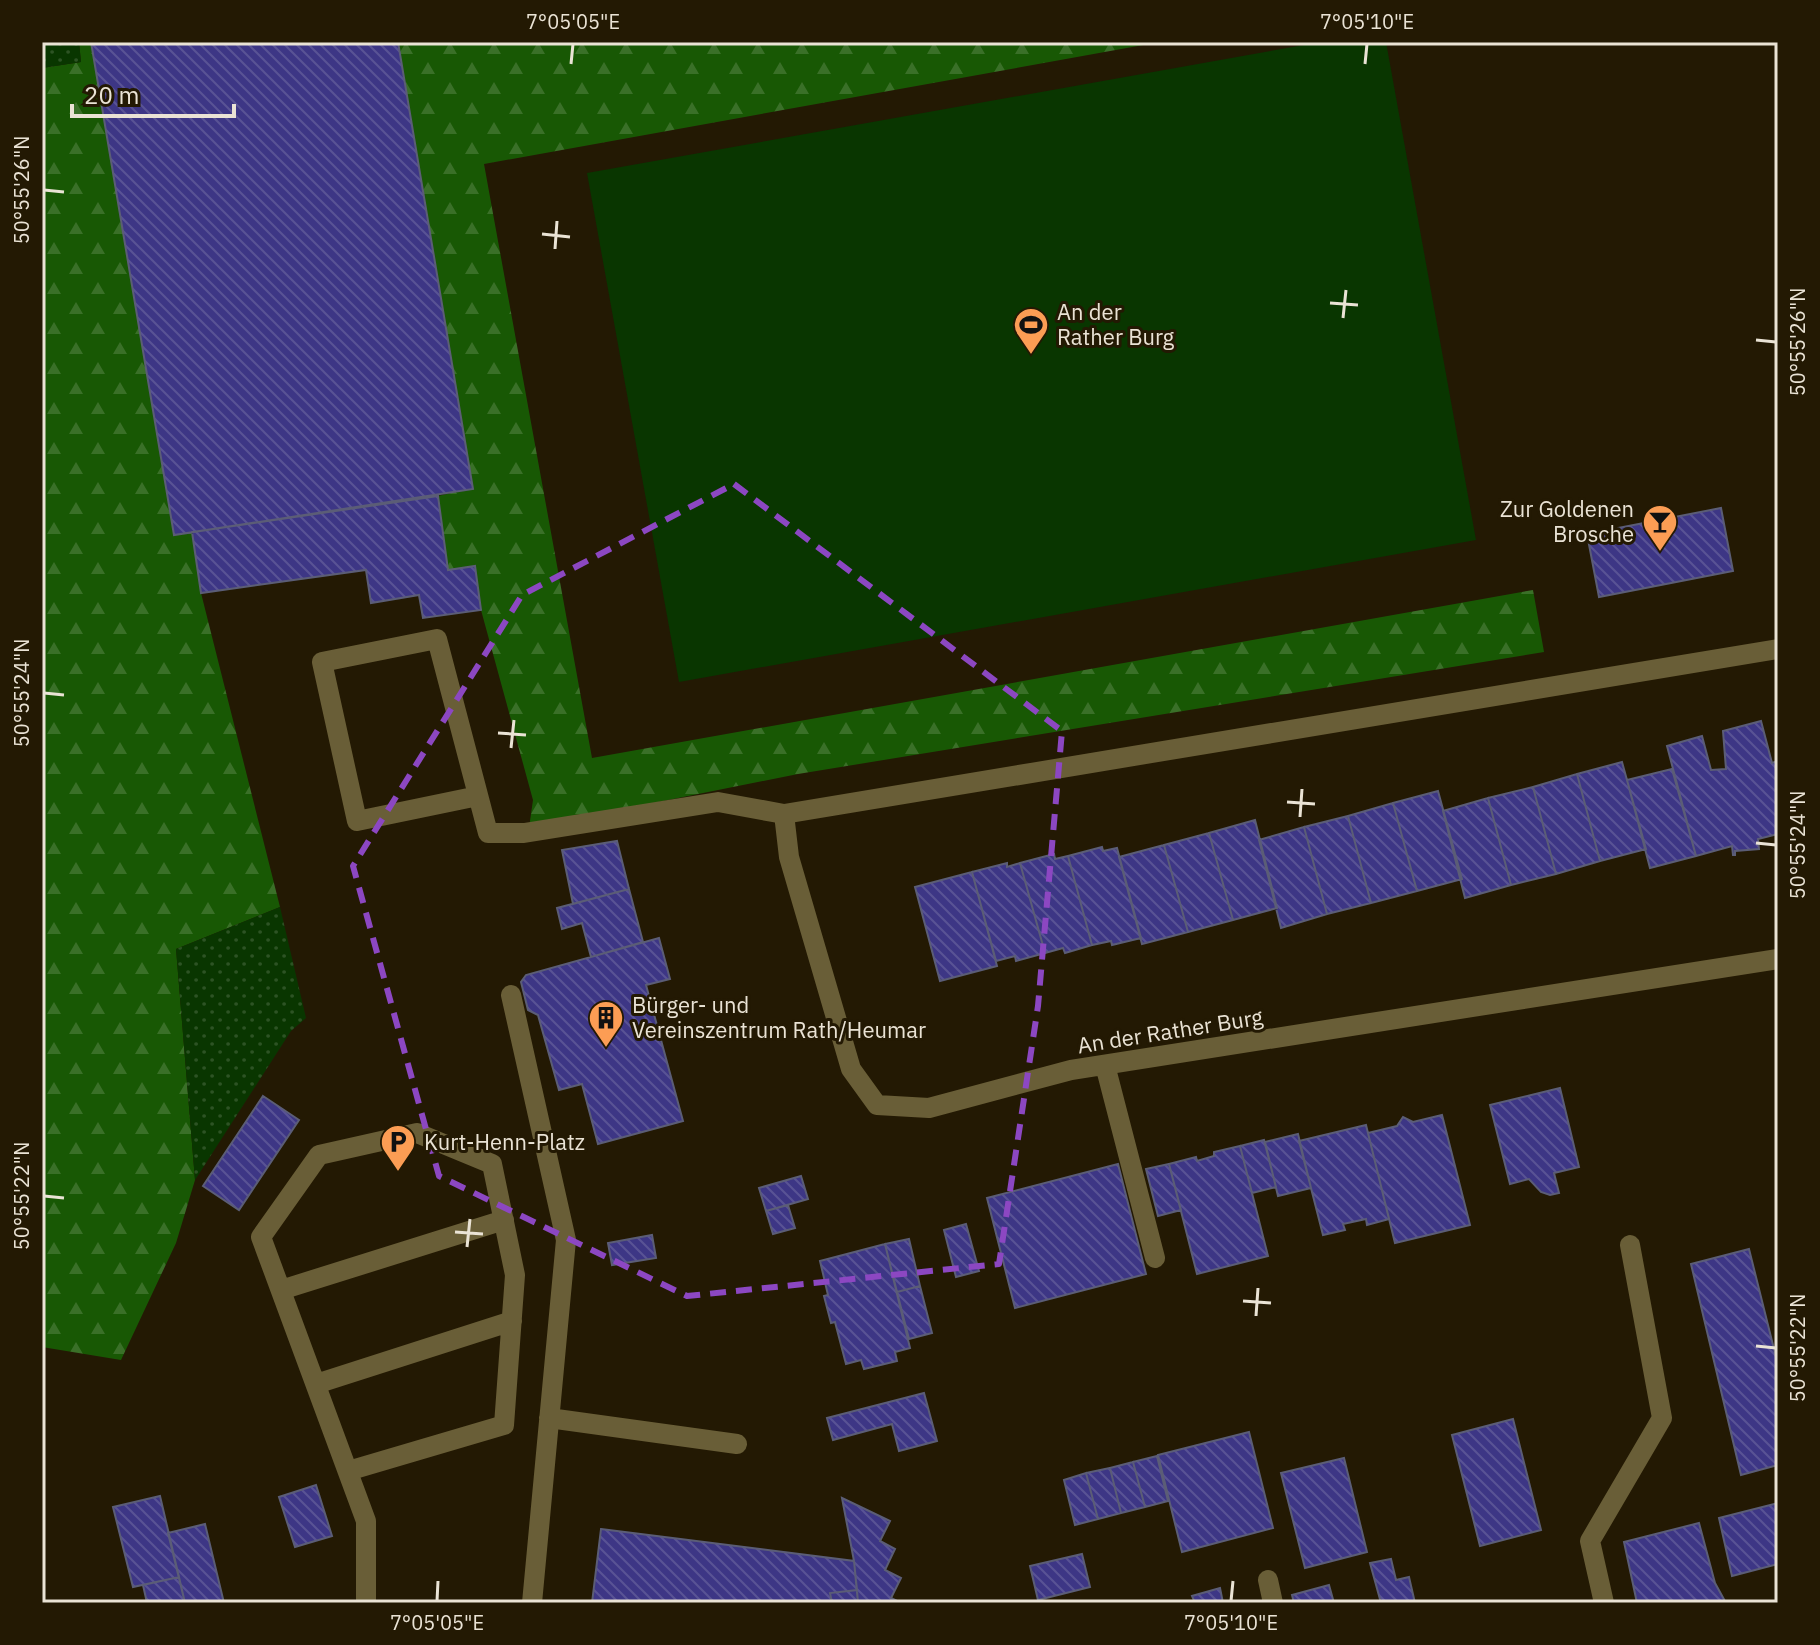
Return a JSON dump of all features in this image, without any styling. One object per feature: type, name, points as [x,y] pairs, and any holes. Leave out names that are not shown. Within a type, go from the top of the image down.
[{"type":"street","points":[[478,796],[357,821],[322,662],[437,639],[488,833],[524,833],[718,802],[784,814],[1778,649]]},
{"type":"street","name":"An der Rather Burg","points":[[784,814],[789,857],[851,1069],[877,1105],[929,1108],[1018,1083],[1105,1065],[1778,959]]},
{"type":"street","points":[[511,995],[566,1240],[532,1603]]},
{"type":"street","points":[[1105,1065],[1155,1258]]},
{"type":"street","points":[[348,1471],[504,1425],[515,1275],[492,1164],[417,1133],[319,1155],[261,1237],[366,1521],[366,1603]]},
{"type":"street","points":[[281,1290],[504,1220]]},
{"type":"street","points":[[1604,1603],[1590,1541],[1662,1418],[1630,1245]]},
{"type":"street","points":[[316,1384],[512,1321]]},
{"type":"street","points":[[549,1418],[737,1444]]},
{"type":"street","points":[[1268,1580],[1273,1603]]},
{"type":"highlighted area","points":[[734,484],[1062,731],[1038,1006],[999,1264],[687,1296],[439,1176],[353,866],[522,595]]},
{"type":"green space","points":[[42,42],[79,42],[81,62],[42,68]]},
{"type":"green space","points":[[79,42],[91,42],[174,534],[192,532],[201,593],[280,907],[176,949],[195,1180],[176,1243],[121,1360],[42,1347],[42,68],[81,62]]},
{"type":"green space","points":[[398,42],[1160,42],[484,164],[592,758],[1533,590],[1544,652],[798,774],[529,828],[533,800],[481,610],[475,566],[448,570],[438,496],[473,488]]},
{"type":"green space","name":"An der Rather Burg","points":[[1321,42],[1386,42],[1476,540],[679,682],[587,173]]},
{"type":"green space","points":[[280,907],[306,1018],[291,1031],[195,1180],[176,949]]},
{"type":"building","points":[[91,42],[398,42],[473,489],[174,535]]},
{"type":"building","points":[[438,496],[448,570],[475,566],[481,610],[423,618],[419,595],[371,603],[366,570],[201,593],[192,532]]},
{"type":"building","name":"Zur Goldenen Brosche","points":[[1721,508],[1733,571],[1599,597],[1587,534]]},
{"type":"building","points":[[1761,721],[1772,763],[1778,761],[1778,834],[1758,839],[1759,849],[1735,851],[1733,855],[1732,846],[1696,856],[1667,746],[1702,736],[1711,770],[1726,769],[1723,731]]},
{"type":"building","points":[[1622,762],[1646,849],[1600,861],[1577,774]]},
{"type":"building","points":[[1672,769],[1696,856],[1650,868],[1627,780]]},
{"type":"building","points":[[1577,774],[1600,861],[1556,874],[1533,787]]},
{"type":"building","points":[[1533,787],[1556,874],[1511,885],[1488,798]]},
{"type":"building","points":[[1438,791],[1462,879],[1417,891],[1393,803]]},
{"type":"building","points":[[1488,798],[1511,885],[1465,898],[1443,811]]},
{"type":"building","points":[[1393,803],[1417,891],[1371,903],[1348,816]]},
{"type":"building","points":[[1348,816],[1371,903],[1327,914],[1304,827]]},
{"type":"building","points":[[1255,820],[1277,908],[1233,920],[1209,833]]},
{"type":"building","points":[[1304,827],[1327,914],[1281,928],[1259,840]]},
{"type":"building","points":[[1209,833],[1233,920],[1188,932],[1164,845]]},
{"type":"building","points":[[617,841],[629,889],[573,904],[562,850]]},
{"type":"building","points":[[1164,845],[1188,932],[1142,944],[1119,857]]},
{"type":"building","points":[[1102,847],[1103,851],[1117,848],[1141,938],[1112,945],[1111,941],[1092,945],[1068,856]]},
{"type":"building","points":[[1054,854],[1055,859],[1068,856],[1092,945],[1065,953],[1063,948],[1045,953],[1020,863]]},
{"type":"building","points":[[1007,863],[1007,867],[1020,863],[1045,953],[1016,961],[1015,956],[996,961],[972,872]]},
{"type":"building","points":[[972,872],[997,966],[940,981],[915,887]]},
{"type":"building","points":[[629,889],[643,942],[591,957],[582,923],[562,929],[557,908]]},
{"type":"building","name":"Bürger- und Vereinszentrum Rath/Heumar","points":[[659,938],[670,979],[646,985],[683,1121],[598,1144],[582,1084],[559,1090],[538,1015],[528,1010],[521,982],[526,975]]},
{"type":"building","points":[[1560,1088],[1579,1167],[1554,1173],[1559,1193],[1550,1195],[1541,1192],[1529,1179],[1510,1184],[1490,1105]]},
{"type":"building","points":[[263,1096],[299,1120],[239,1210],[203,1186]]},
{"type":"building","points":[[1442,1115],[1470,1225],[1395,1243],[1368,1133],[1397,1126],[1403,1117],[1413,1122]]},
{"type":"building","points":[[1366,1125],[1389,1219],[1367,1225],[1366,1219],[1343,1224],[1345,1230],[1323,1235],[1299,1141]]},
{"type":"building","points":[[1298,1134],[1311,1188],[1278,1196],[1265,1142]]},
{"type":"building","points":[[1264,1140],[1276,1187],[1252,1193],[1240,1146]]},
{"type":"building","points":[[1240,1146],[1268,1256],[1197,1274],[1169,1164],[1196,1157],[1197,1161],[1214,1156],[1214,1152]]},
{"type":"building","points":[[1118,1164],[1146,1274],[1015,1308],[987,1198]]},
{"type":"building","points":[[1169,1164],[1181,1210],[1158,1216],[1146,1169]]},
{"type":"building","points":[[801,1176],[808,1199],[766,1211],[759,1188]]},
{"type":"building","points":[[788,1205],[795,1228],[773,1234],[766,1211]]},
{"type":"building","points":[[966,1224],[979,1271],[956,1277],[944,1230]]},
{"type":"building","points":[[652,1235],[656,1258],[612,1265],[608,1243]]},
{"type":"building","points":[[909,1239],[920,1286],[897,1292],[885,1244]]},
{"type":"building","points":[[885,1244],[910,1348],[895,1352],[897,1361],[864,1369],[861,1360],[846,1364],[835,1322],[831,1323],[824,1296],[828,1295],[820,1261]]},
{"type":"building","points":[[1749,1249],[1778,1365],[1778,1465],[1741,1475],[1691,1264]]},
{"type":"building","points":[[920,1286],[932,1333],[909,1339],[897,1292]]},
{"type":"building","points":[[924,1393],[937,1441],[899,1451],[892,1424],[833,1440],[827,1418]]},
{"type":"building","points":[[1513,1419],[1541,1530],[1480,1546],[1452,1435]]},
{"type":"building","points":[[1249,1432],[1273,1528],[1182,1552],[1158,1455]]},
{"type":"building","points":[[1157,1456],[1168,1501],[1145,1507],[1133,1462]]},
{"type":"building","points":[[1344,1458],[1367,1552],[1305,1568],[1281,1473]]},
{"type":"building","points":[[1133,1462],[1145,1507],[1121,1513],[1110,1468]]},
{"type":"building","points":[[1110,1468],[1121,1513],[1098,1519],[1086,1473]]},
{"type":"building","points":[[1086,1473],[1098,1519],[1075,1525],[1064,1480]]},
{"type":"building","points":[[316,1485],[332,1536],[295,1547],[279,1497]]},
{"type":"building","points":[[160,1496],[179,1577],[133,1587],[113,1507]]},
{"type":"building","points":[[842,1498],[890,1521],[880,1541],[895,1549],[885,1570],[901,1578],[891,1598],[901,1603],[858,1603]]},
{"type":"building","points":[[1778,1503],[1778,1564],[1732,1576],[1719,1518]]},
{"type":"building","points":[[1699,1523],[1715,1583],[1726,1603],[1637,1603],[1624,1542]]},
{"type":"building","points":[[205,1524],[224,1603],[185,1603],[168,1533]]},
{"type":"building","points":[[601,1529],[854,1561],[857,1590],[830,1593],[832,1603],[592,1603]]},
{"type":"building","points":[[1082,1554],[1090,1587],[1038,1600],[1030,1566]]},
{"type":"building","points":[[1391,1559],[1396,1580],[1409,1577],[1415,1603],[1381,1603],[1370,1563]]},
{"type":"building","points":[[179,1577],[185,1603],[147,1603],[143,1585]]},
{"type":"building","points":[[1329,1585],[1334,1603],[1294,1603],[1292,1595]]},
{"type":"building","points":[[1220,1588],[1223,1603],[1195,1603],[1192,1596]]},
{"type":"building","points":[[857,1590],[858,1603],[832,1603],[830,1593]]},
{"type":"place","name":"An der Rather Burg","points":[[1031,356]]},
{"type":"place","name":"Zur Goldenen Brosche","points":[[1660,553]]},
{"type":"place","name":"Bürger- und Vereinszentrum Rath/Heumar","points":[[606,1049]]},
{"type":"place","name":"Kurt-Henn-Platz","points":[[398,1173]]}]
